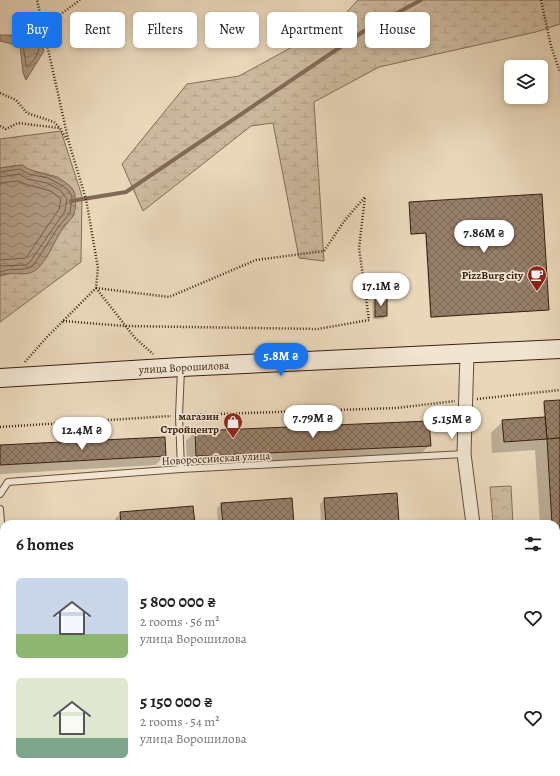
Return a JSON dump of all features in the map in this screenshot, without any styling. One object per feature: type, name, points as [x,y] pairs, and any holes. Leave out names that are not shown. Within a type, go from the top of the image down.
[{"type":"main road","name":"улица Ворошилова","points":[[6,377],[560,349]]},
{"type":"street","points":[[467,354],[464,454],[472,520]]},
{"type":"lane","points":[[180,469],[179,416],[181,367]]},
{"type":"lane","name":"Новороссийская улица","points":[[0,494],[8,482],[180,469],[464,454]]},
{"type":"lane","points":[[0,509],[1,520]]},
{"type":"path","points":[[37,0],[40,12]]},
{"type":"path","points":[[62,13],[80,0]]},
{"type":"path","points":[[541,0],[551,46],[560,72]]},
{"type":"path","points":[[6,377],[96,288],[98,268],[86,199],[69,143],[48,48]]},
{"type":"path","points":[[0,93],[16,100],[27,113],[54,122],[60,128],[69,143]]},
{"type":"path","points":[[0,126],[6,129],[18,123],[60,128]]},
{"type":"path","points":[[63,321],[125,326],[318,329],[369,320],[359,248],[366,197],[345,220],[324,251],[256,260],[169,297],[96,288]]},
{"type":"path","points":[[96,288],[134,338],[155,356]]},
{"type":"path","points":[[0,427],[179,416],[396,408],[560,390]]},
{"type":"green space","points":[[358,0],[560,0],[560,24],[536,32],[379,67],[314,102],[324,261],[299,258],[273,123],[251,126],[143,211],[122,164],[187,84],[239,76],[290,48],[357,48],[357,12],[347,12]]},
{"type":"green space","points":[[61,131],[82,196],[81,262],[0,322],[0,276],[12,273],[29,273],[49,251],[62,229],[74,215],[72,188],[58,177],[30,170],[22,165],[0,168],[0,139]]},
{"type":"green space","points":[[511,486],[513,520],[493,520],[490,487]]},
{"type":"water","points":[[0,35],[12,35],[12,44],[0,41]]},
{"type":"water","points":[[20,48],[43,48],[44,51],[26,80],[23,73]]},
{"type":"water","points":[[22,165],[28,169],[60,179],[71,187],[75,197],[75,211],[73,216],[63,228],[44,261],[36,270],[23,274],[4,274],[0,276],[0,168]]},
{"type":"building","points":[[542,194],[549,310],[431,317],[426,233],[411,234],[409,202]]},
{"type":"building","points":[[387,297],[387,316],[375,317],[375,298]]},
{"type":"building","points":[[560,400],[560,438],[547,439],[544,401]]},
{"type":"building","points":[[545,417],[547,439],[504,442],[502,420]]},
{"type":"building","points":[[429,421],[431,446],[196,456],[195,431]]},
{"type":"building","points":[[165,437],[166,456],[0,465],[0,445]]},
{"type":"building","points":[[560,438],[560,520],[552,520],[547,439]]},
{"type":"building","points":[[397,493],[399,520],[326,520],[324,498]]},
{"type":"building","points":[[292,498],[294,520],[223,520],[221,503]]},
{"type":"building","points":[[193,506],[195,520],[121,520],[120,512]]},
{"type":"waterway","points":[[71,201],[126,192],[364,31],[421,0]]},
{"type":"place","name":"PizzBurg city","points":[[537,292]]},
{"type":"place","name":"магазин Стройцентр","points":[[233,439]]}]
